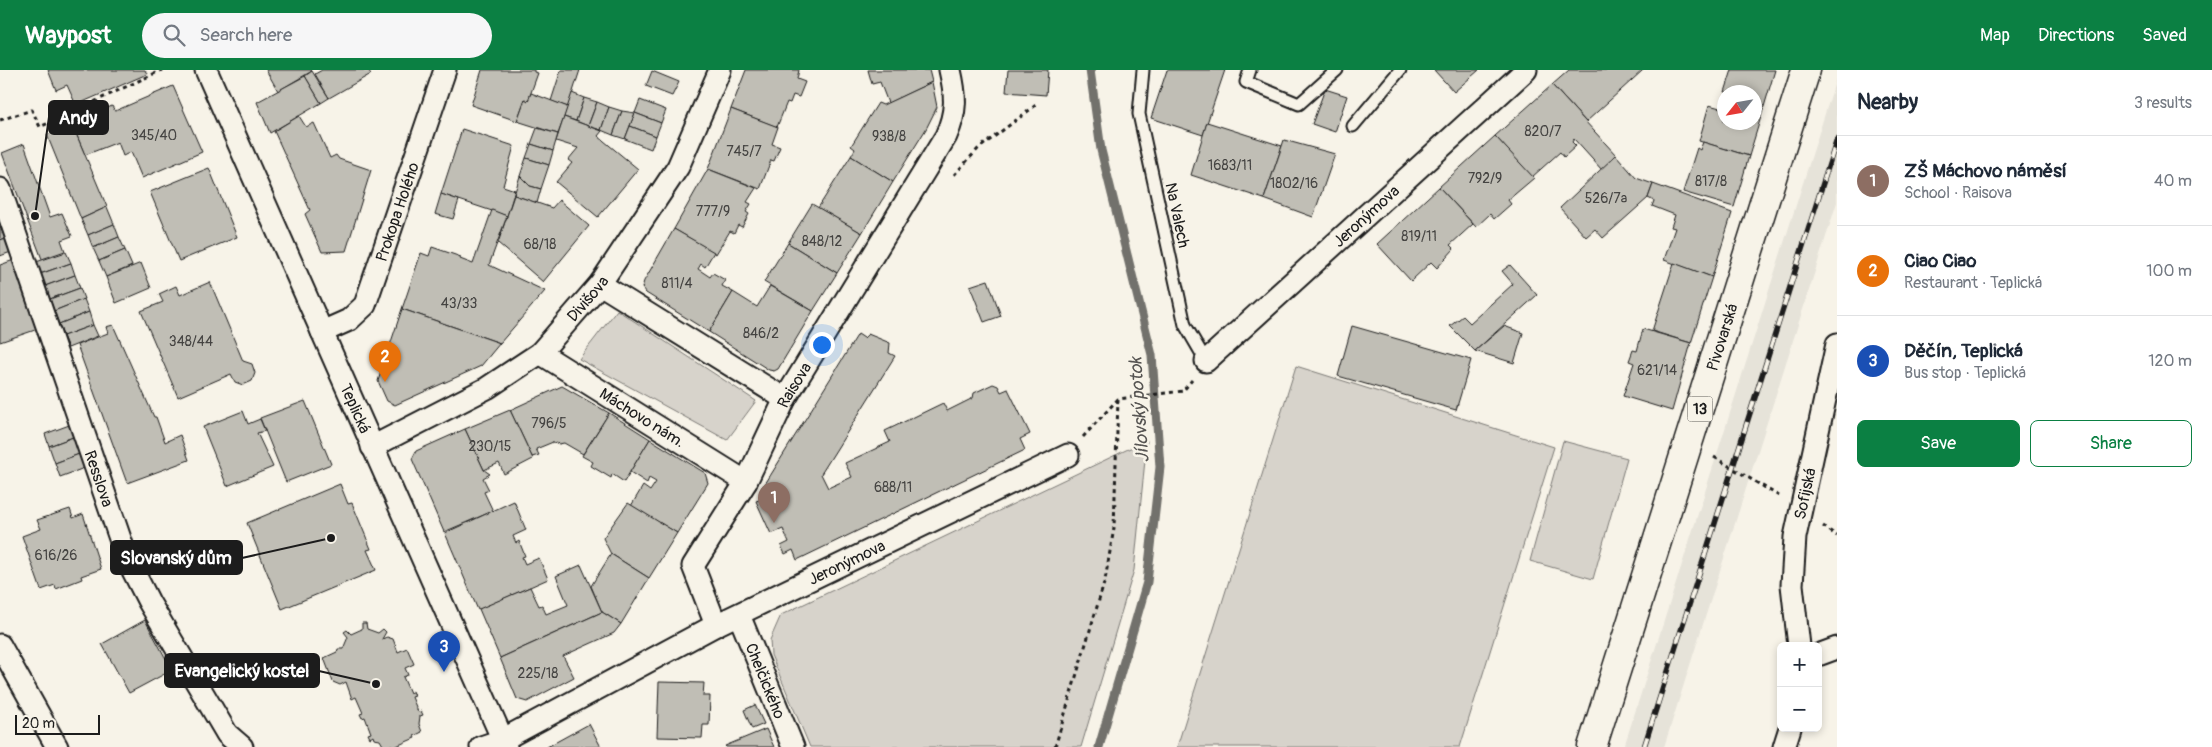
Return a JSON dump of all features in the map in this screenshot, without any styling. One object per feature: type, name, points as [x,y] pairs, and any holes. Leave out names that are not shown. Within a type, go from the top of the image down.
[{"type":"main road","name":"Pivovarská","points":[[1592,747],[1806,70]]},
{"type":"street","name":"Teplická","points":[[206,70],[504,744]]},
{"type":"street","name":"Prokopa Holého","points":[[322,332],[349,320],[365,305],[445,70]]},
{"type":"street","name":"Divišova","points":[[372,447],[487,388],[540,353],[600,284],[678,167],[720,70]]},
{"type":"street","name":"Raisova","points":[[716,625],[693,566],[746,482],[785,399],[946,136],[954,118],[955,92],[950,70]]},
{"type":"street","name":"Jeronýmova","points":[[1206,361],[1526,70]]},
{"type":"street","name":"Resslova","points":[[0,189],[128,559],[148,602],[227,734],[242,747]]},
{"type":"street","points":[[600,284],[785,399]]},
{"type":"street","name":"Sofijská","points":[[1799,642],[1792,585],[1795,537],[1799,509],[1837,344]]},
{"type":"street","name":"Máchovo nám.","points":[[540,353],[746,482]]},
{"type":"street","name":"Jeronýmova","points":[[482,747],[504,744],[716,625],[1068,455]]},
{"type":"street","name":"Chelčického","points":[[739,615],[793,747]]},
{"type":"street","points":[[0,645],[57,747]]},
{"type":"street","points":[[1822,653],[1837,648]]},
{"type":"street","points":[[1784,747],[1789,732]]},
{"type":"lane","name":"Na Valech","points":[[1144,70],[1139,114],[1185,325],[1206,361]]},
{"type":"lane","points":[[1250,70],[1246,82],[1300,104],[1337,70]]},
{"type":"lane","points":[[1353,126],[1400,70]]},
{"type":"path","points":[[0,120],[32,110],[40,127],[162,70]]},
{"type":"path","points":[[1068,455],[1118,399],[1183,391]]},
{"type":"path","points":[[1055,747],[1105,580],[1114,528],[1118,399]]},
{"type":"path","points":[[1690,441],[1799,509]]},
{"type":"shaded area","points":[[1837,76],[1837,202],[1664,747],[1624,747]]},
{"type":"shaded area","points":[[617,310],[756,401],[727,440],[579,359]]},
{"type":"shaded area","points":[[1296,366],[1554,447],[1460,747],[1177,747]]},
{"type":"shaded area","points":[[1147,440],[1134,570],[1081,747],[810,747],[771,655],[770,640],[781,615]]},
{"type":"shaded area","points":[[1563,441],[1627,458],[1593,579],[1530,561]]},
{"type":"building","points":[[48,70],[145,70],[147,74],[76,105],[67,85],[56,90]]},
{"type":"building","points":[[266,70],[311,70],[312,71],[278,91]]},
{"type":"building","points":[[322,70],[368,70],[371,74],[329,98],[315,74]]},
{"type":"building","points":[[482,70],[534,70],[534,72],[538,73],[528,101],[525,99],[517,121],[471,105]]},
{"type":"building","points":[[561,70],[580,70],[568,107],[551,101]]},
{"type":"building","points":[[746,70],[799,70],[797,79],[805,82],[799,97],[793,95],[790,103],[787,102],[777,127],[731,109]]},
{"type":"building","points":[[868,70],[929,70],[932,82],[888,103],[880,82],[872,84]]},
{"type":"building","points":[[1008,70],[1048,70],[1046,95],[1006,92]]},
{"type":"building","points":[[1167,70],[1225,70],[1203,135],[1151,118]]},
{"type":"building","points":[[1434,70],[1479,70],[1454,92]]},
{"type":"building","points":[[1569,70],[1643,70],[1586,122],[1552,85]]},
{"type":"building","points":[[1732,70],[1775,70],[1762,113],[1762,85],[1727,85]]},
{"type":"building","points":[[312,71],[329,98],[321,103],[305,76]]},
{"type":"building","points":[[652,71],[679,82],[672,96],[646,86]]},
{"type":"building","points":[[305,76],[321,103],[270,133],[257,102]]},
{"type":"building","points":[[932,82],[937,107],[926,129],[893,182],[851,156],[855,149],[851,146],[878,103],[883,105]]},
{"type":"building","points":[[1552,85],[1616,155],[1602,170],[1574,139],[1572,142],[1576,146],[1564,157],[1560,152],[1532,177],[1495,136]]},
{"type":"building","points":[[173,86],[202,152],[142,178],[131,152],[123,156],[118,142],[85,155],[72,124],[112,106],[115,111]]},
{"type":"building","points":[[1325,89],[1347,96],[1335,132],[1312,124]]},
{"type":"building","points":[[531,93],[568,107],[558,134],[517,121],[525,99],[528,101]]},
{"type":"building","points":[[572,93],[584,98],[576,121],[564,117]]},
{"type":"building","points":[[584,98],[597,102],[588,126],[576,121]]},
{"type":"building","points":[[640,100],[666,110],[661,123],[635,113]]},
{"type":"building","points":[[597,102],[609,107],[601,130],[588,126]]},
{"type":"building","points":[[1709,105],[1717,107],[1717,130],[1757,130],[1749,156],[1699,141]]},
{"type":"building","points":[[609,107],[622,111],[613,135],[601,130]]},
{"type":"building","points":[[731,109],[778,127],[772,144],[780,147],[774,161],[771,160],[760,189],[708,169]]},
{"type":"building","points":[[622,111],[635,113],[625,139],[613,135]]},
{"type":"building","points":[[635,113],[661,123],[656,136],[630,126]]},
{"type":"building","points":[[299,116],[306,127],[314,123],[330,158],[336,155],[339,159],[371,170],[346,251],[322,252],[305,214],[310,210],[274,131]]},
{"type":"building","points":[[564,117],[602,131],[598,136],[638,169],[598,217],[556,182],[572,163],[568,160],[578,148],[556,141]]},
{"type":"building","points":[[1207,122],[1282,146],[1264,199],[1191,175]]},
{"type":"building","points":[[72,124],[107,207],[81,219],[47,135]]},
{"type":"building","points":[[630,126],[656,136],[651,149],[625,139]]},
{"type":"building","points":[[537,128],[558,134],[553,151],[531,144]]},
{"type":"building","points":[[462,129],[514,146],[503,186],[515,190],[507,216],[441,194]]},
{"type":"building","points":[[1495,136],[1534,178],[1508,200],[1511,204],[1494,219],[1490,214],[1476,227],[1439,187]]},
{"type":"building","points":[[1284,140],[1335,154],[1313,217],[1264,199]]},
{"type":"building","points":[[1703,142],[1749,156],[1734,207],[1683,192],[1697,148],[1700,150]]},
{"type":"building","points":[[24,144],[50,217],[62,213],[72,236],[61,240],[65,251],[42,259],[2,153]]},
{"type":"building","points":[[531,144],[553,151],[549,165],[526,158]]},
{"type":"building","points":[[1616,155],[1636,178],[1653,184],[1648,198],[1603,238],[1595,229],[1586,237],[1560,208]]},
{"type":"building","points":[[851,156],[893,182],[862,233],[818,208]]},
{"type":"building","points":[[526,158],[549,165],[541,189],[530,186],[520,176]]},
{"type":"building","points":[[209,168],[237,237],[179,261],[150,192]]},
{"type":"building","points":[[708,169],[756,188],[747,202],[751,204],[746,212],[749,214],[742,227],[738,225],[734,233],[730,231],[716,254],[674,229]]},
{"type":"building","points":[[520,176],[530,186],[541,189],[537,203],[514,195]]},
{"type":"building","points":[[1653,184],[1732,213],[1712,277],[1664,260],[1675,228],[1671,227],[1675,215],[1652,206],[1654,201],[1648,198]]},
{"type":"building","points":[[1439,187],[1473,224],[1450,245],[1454,249],[1437,268],[1431,262],[1411,281],[1377,244]]},
{"type":"building","points":[[441,194],[459,200],[453,219],[435,214]]},
{"type":"building","points":[[514,195],[552,208],[559,200],[589,226],[543,282],[498,243]]},
{"type":"building","points":[[812,204],[862,233],[837,273],[788,243]]},
{"type":"building","points":[[107,207],[114,224],[88,235],[81,219]]},
{"type":"building","points":[[492,210],[507,216],[489,265],[545,291],[500,343],[402,309],[421,253],[429,256],[432,247],[461,257],[460,259],[473,264]]},
{"type":"building","points":[[114,224],[119,237],[93,248],[88,235]]},
{"type":"building","points":[[0,226],[6,238],[0,240]]},
{"type":"building","points":[[674,229],[714,252],[705,267],[701,264],[698,269],[710,277],[713,273],[725,280],[722,286],[733,292],[709,332],[646,293],[642,288],[644,281]]},
{"type":"building","points":[[119,237],[125,250],[99,261],[93,248]]},
{"type":"building","points":[[6,238],[11,252],[0,256],[0,240]]},
{"type":"building","points":[[788,243],[837,273],[813,311],[764,282]]},
{"type":"building","points":[[125,250],[132,266],[106,277],[99,261]]},
{"type":"building","points":[[66,252],[71,263],[40,274],[36,262]]},
{"type":"building","points":[[14,260],[38,329],[0,342],[0,265]]},
{"type":"building","points":[[71,263],[75,275],[45,286],[40,274]]},
{"type":"building","points":[[141,263],[151,288],[116,303],[106,277]]},
{"type":"building","points":[[1674,263],[1712,277],[1691,343],[1652,331]]},
{"type":"building","points":[[1510,265],[1537,295],[1475,351],[1450,326],[1463,316],[1470,323],[1513,284],[1502,271]]},
{"type":"building","points":[[75,275],[80,288],[50,299],[45,286]]},
{"type":"building","points":[[988,280],[1001,316],[984,322],[970,286]]},
{"type":"building","points":[[210,282],[243,361],[252,364],[255,373],[252,381],[243,385],[235,382],[231,374],[178,397],[141,311],[163,302],[159,294],[176,286],[180,295]]},
{"type":"building","points":[[770,286],[813,311],[778,369],[774,371],[769,370],[709,332],[733,292],[757,307]]},
{"type":"building","points":[[80,288],[84,299],[54,311],[50,299]]},
{"type":"building","points":[[84,299],[89,312],[59,324],[54,311]]},
{"type":"building","points":[[402,309],[500,343],[481,366],[395,405],[387,401],[378,381]]},
{"type":"building","points":[[89,312],[93,325],[63,336],[59,324]]},
{"type":"building","points":[[93,325],[98,336],[68,348],[63,336]]},
{"type":"building","points":[[113,325],[154,417],[156,417],[165,442],[180,435],[189,460],[127,483],[77,345],[108,333],[106,327]]},
{"type":"building","points":[[1352,326],[1471,360],[1456,410],[1338,376]]},
{"type":"building","points":[[1504,326],[1523,333],[1514,363],[1475,351]]},
{"type":"building","points":[[1643,329],[1691,343],[1672,411],[1623,396],[1634,363],[1629,361],[1633,350],[1637,351]]},
{"type":"building","points":[[858,334],[864,338],[868,334],[890,343],[889,353],[895,356],[821,474],[828,488],[852,477],[845,463],[890,442],[885,431],[943,403],[947,411],[973,398],[974,393],[993,384],[998,386],[1001,392],[1008,389],[1030,434],[1020,439],[1025,450],[797,560],[793,550],[785,554],[781,546],[789,542],[783,529],[771,534],[756,501],[762,499],[762,489]]},
{"type":"building","points":[[562,386],[609,413],[583,454],[564,443],[553,442],[536,449],[539,455],[532,457],[510,410]]},
{"type":"building","points":[[305,401],[331,464],[286,482],[260,418]]},
{"type":"building","points":[[510,410],[533,459],[504,474],[499,463],[484,470],[465,429]]},
{"type":"building","points":[[243,411],[248,424],[260,419],[265,431],[257,433],[273,467],[227,486],[203,427]]},
{"type":"building","points":[[609,413],[650,439],[624,482],[612,474],[611,478],[591,466],[593,462],[582,456]]},
{"type":"building","points":[[72,424],[76,436],[49,446],[45,434]]},
{"type":"building","points":[[465,429],[484,470],[490,474],[483,478],[489,490],[484,492],[493,511],[444,532],[412,459],[416,451]]},
{"type":"building","points":[[76,436],[82,453],[55,463],[49,446]]},
{"type":"building","points":[[650,439],[705,473],[708,483],[677,533],[631,506],[643,486],[650,491],[656,482],[649,478],[647,483],[630,472]]},
{"type":"building","points":[[82,453],[87,467],[60,477],[55,463]]},
{"type":"building","points":[[340,484],[348,504],[352,503],[371,549],[367,550],[376,570],[282,609],[247,523]]},
{"type":"building","points":[[514,501],[526,530],[513,536],[516,543],[519,541],[525,556],[522,557],[525,564],[539,558],[548,579],[478,610],[445,533]]},
{"type":"building","points":[[628,503],[677,533],[649,578],[611,554],[603,538]]},
{"type":"building","points":[[70,509],[73,518],[83,514],[101,569],[81,576],[82,579],[56,589],[55,585],[41,590],[22,536],[41,529],[37,520]]},
{"type":"building","points":[[611,554],[649,578],[621,624],[602,612],[591,586]]},
{"type":"building","points":[[581,565],[602,612],[500,658],[479,609],[530,587],[539,606],[542,605],[546,614],[568,605],[556,576]]},
{"type":"building","points":[[602,612],[621,624],[614,633],[563,656],[574,677],[527,702],[517,699],[500,658]]},
{"type":"building","points":[[145,620],[172,670],[129,693],[102,644]]},
{"type":"building","points":[[362,623],[366,623],[367,629],[378,633],[383,629],[386,632],[382,639],[387,637],[393,639],[398,652],[407,648],[414,664],[405,668],[408,675],[403,677],[410,693],[413,691],[415,696],[412,697],[418,712],[421,711],[423,715],[420,716],[419,724],[422,732],[414,736],[415,738],[394,747],[392,745],[384,747],[380,740],[374,739],[373,736],[370,738],[368,734],[371,733],[365,717],[362,718],[360,714],[363,713],[356,697],[352,699],[346,682],[340,685],[333,682],[324,658],[337,652],[338,649],[343,649],[348,637],[344,632],[347,630],[351,634],[362,629]]},
{"type":"building","points":[[659,682],[704,683],[703,696],[710,696],[709,725],[703,725],[702,738],[657,737]]},
{"type":"building","points":[[755,705],[764,724],[752,729],[744,710]]},
{"type":"building","points":[[589,724],[601,747],[547,747]]},
{"type":"building","points":[[766,729],[774,747],[725,746]]},
{"type":"waterway","name":"Jílovský potok","points":[[1090,70],[1101,150],[1152,355],[1160,467],[1147,582],[1099,747]]},
{"type":"railway","points":[[1644,747],[1837,139]]},
{"type":"place","name":"Andy","points":[[35,216]]},
{"type":"place","name":"Ciao Ciao","points":[[385,382]]},
{"type":"place","name":"ZŠ Máchovo náměsí","points":[[774,523]]},
{"type":"place","name":"Slovanský dům","points":[[331,538]]},
{"type":"place","name":"Děčín, Teplická","points":[[444,672]]},
{"type":"place","name":"Evangelický kostel","points":[[376,684]]}]
